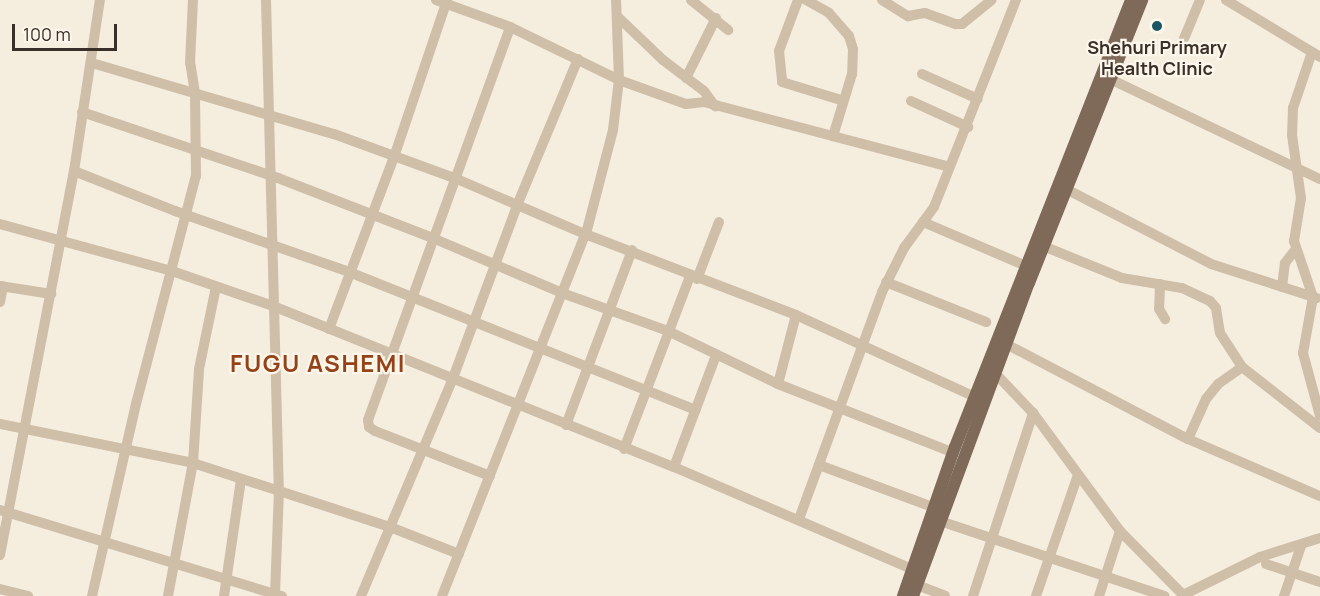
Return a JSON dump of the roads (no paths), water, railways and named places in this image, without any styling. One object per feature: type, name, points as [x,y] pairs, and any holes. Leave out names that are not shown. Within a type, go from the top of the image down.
[{"type":"main road","points":[[915,590],[954,453],[975,396],[1030,267],[1131,0]]},
{"type":"main road","points":[[903,596],[912,569],[995,373],[1030,267],[1043,246],[1142,0]]},
{"type":"street","points":[[0,555],[4,512],[51,294],[59,238],[74,171],[100,0]]},
{"type":"street","points":[[92,596],[126,451],[188,216],[196,176],[193,148],[195,93],[190,63],[193,0]]},
{"type":"street","points":[[4,512],[175,561],[279,594],[279,490],[273,306],[273,177],[266,0]]},
{"type":"street","points":[[442,596],[585,234],[613,130],[619,80],[616,0]]},
{"type":"street","points":[[691,0],[728,30]]},
{"type":"street","points":[[798,0],[779,51],[782,82],[841,100]]},
{"type":"street","points":[[806,0],[829,14],[849,36],[853,49],[852,74],[841,100],[833,136]]},
{"type":"street","points":[[798,519],[886,282],[934,207],[968,127],[1014,4],[994,0],[962,24],[956,24],[925,13],[908,16],[882,0]]},
{"type":"street","points":[[1183,41],[1200,0]]},
{"type":"street","points":[[1226,0],[1318,54],[1293,108],[1292,135],[1299,170],[1296,249],[1317,298],[1303,353],[1320,416]]},
{"type":"street","points":[[328,329],[394,158],[443,1],[510,27],[619,80],[686,104],[704,102],[950,167]]},
{"type":"street","points":[[618,17],[686,78],[704,91],[715,106]]},
{"type":"street","points":[[686,78],[716,18]]},
{"type":"street","points":[[490,476],[369,427],[392,353],[510,27]]},
{"type":"street","points":[[361,596],[453,378],[518,203],[578,59]]},
{"type":"street","points":[[92,63],[269,115],[457,178],[585,234],[632,250],[693,277],[796,315],[975,396]]},
{"type":"street","points":[[922,74],[978,99]]},
{"type":"street","points":[[1110,79],[1191,114],[1320,179]]},
{"type":"street","points":[[911,101],[968,127]]},
{"type":"street","points":[[82,112],[193,148],[435,239],[562,293],[668,331],[778,384],[841,405],[954,453]]},
{"type":"street","points":[[74,171],[188,216],[349,272],[412,299],[587,365],[696,410]]},
{"type":"street","points":[[1066,189],[1211,264],[1317,298]]},
{"type":"street","points":[[624,449],[668,331],[719,222]]},
{"type":"street","points":[[923,222],[1030,267]]},
{"type":"street","points":[[0,224],[59,238],[172,271],[273,306],[453,378],[518,407],[674,467],[912,569]]},
{"type":"street","points":[[1043,246],[1122,278],[1182,288],[1210,301],[1216,308],[1220,333],[1242,367],[1320,428]]},
{"type":"street","points":[[1282,287],[1286,263],[1296,249]]},
{"type":"street","points":[[566,425],[587,365],[611,311],[632,250]]},
{"type":"street","points":[[886,282],[986,322]]},
{"type":"street","points":[[1160,284],[1159,309],[1165,319]]},
{"type":"street","points":[[0,302],[2,286],[51,294]]},
{"type":"street","points":[[168,596],[193,463],[200,369],[216,287]]},
{"type":"street","points":[[778,384],[796,315]]},
{"type":"street","points":[[1006,344],[1188,439],[1320,496]]},
{"type":"street","points":[[674,467],[716,355]]},
{"type":"street","points":[[1188,439],[1206,399],[1218,384],[1242,367]]},
{"type":"street","points":[[995,373],[1033,413],[1120,531],[1184,595],[1260,556],[1301,546],[1320,538]]},
{"type":"street","points":[[973,596],[1033,413]]},
{"type":"street","points":[[0,424],[193,463],[390,527],[459,554]]},
{"type":"street","points":[[819,465],[991,539],[1164,596]]},
{"type":"street","points":[[1036,596],[1078,475]]},
{"type":"street","points":[[224,596],[241,480]]},
{"type":"street","points":[[1099,596],[1120,531]]},
{"type":"street","points":[[1284,596],[1301,546]]},
{"type":"street","points":[[1266,564],[1320,582]]},
{"type":"street","points":[[0,589],[28,596]]},
{"type":"street","points":[[915,590],[945,596]]},
{"type":"place","name":"Shehuri Primary Health Clinic","points":[[1157,26]]},
{"type":"district","name":"FUGU ASHEMI","points":[[318,363]]}]
